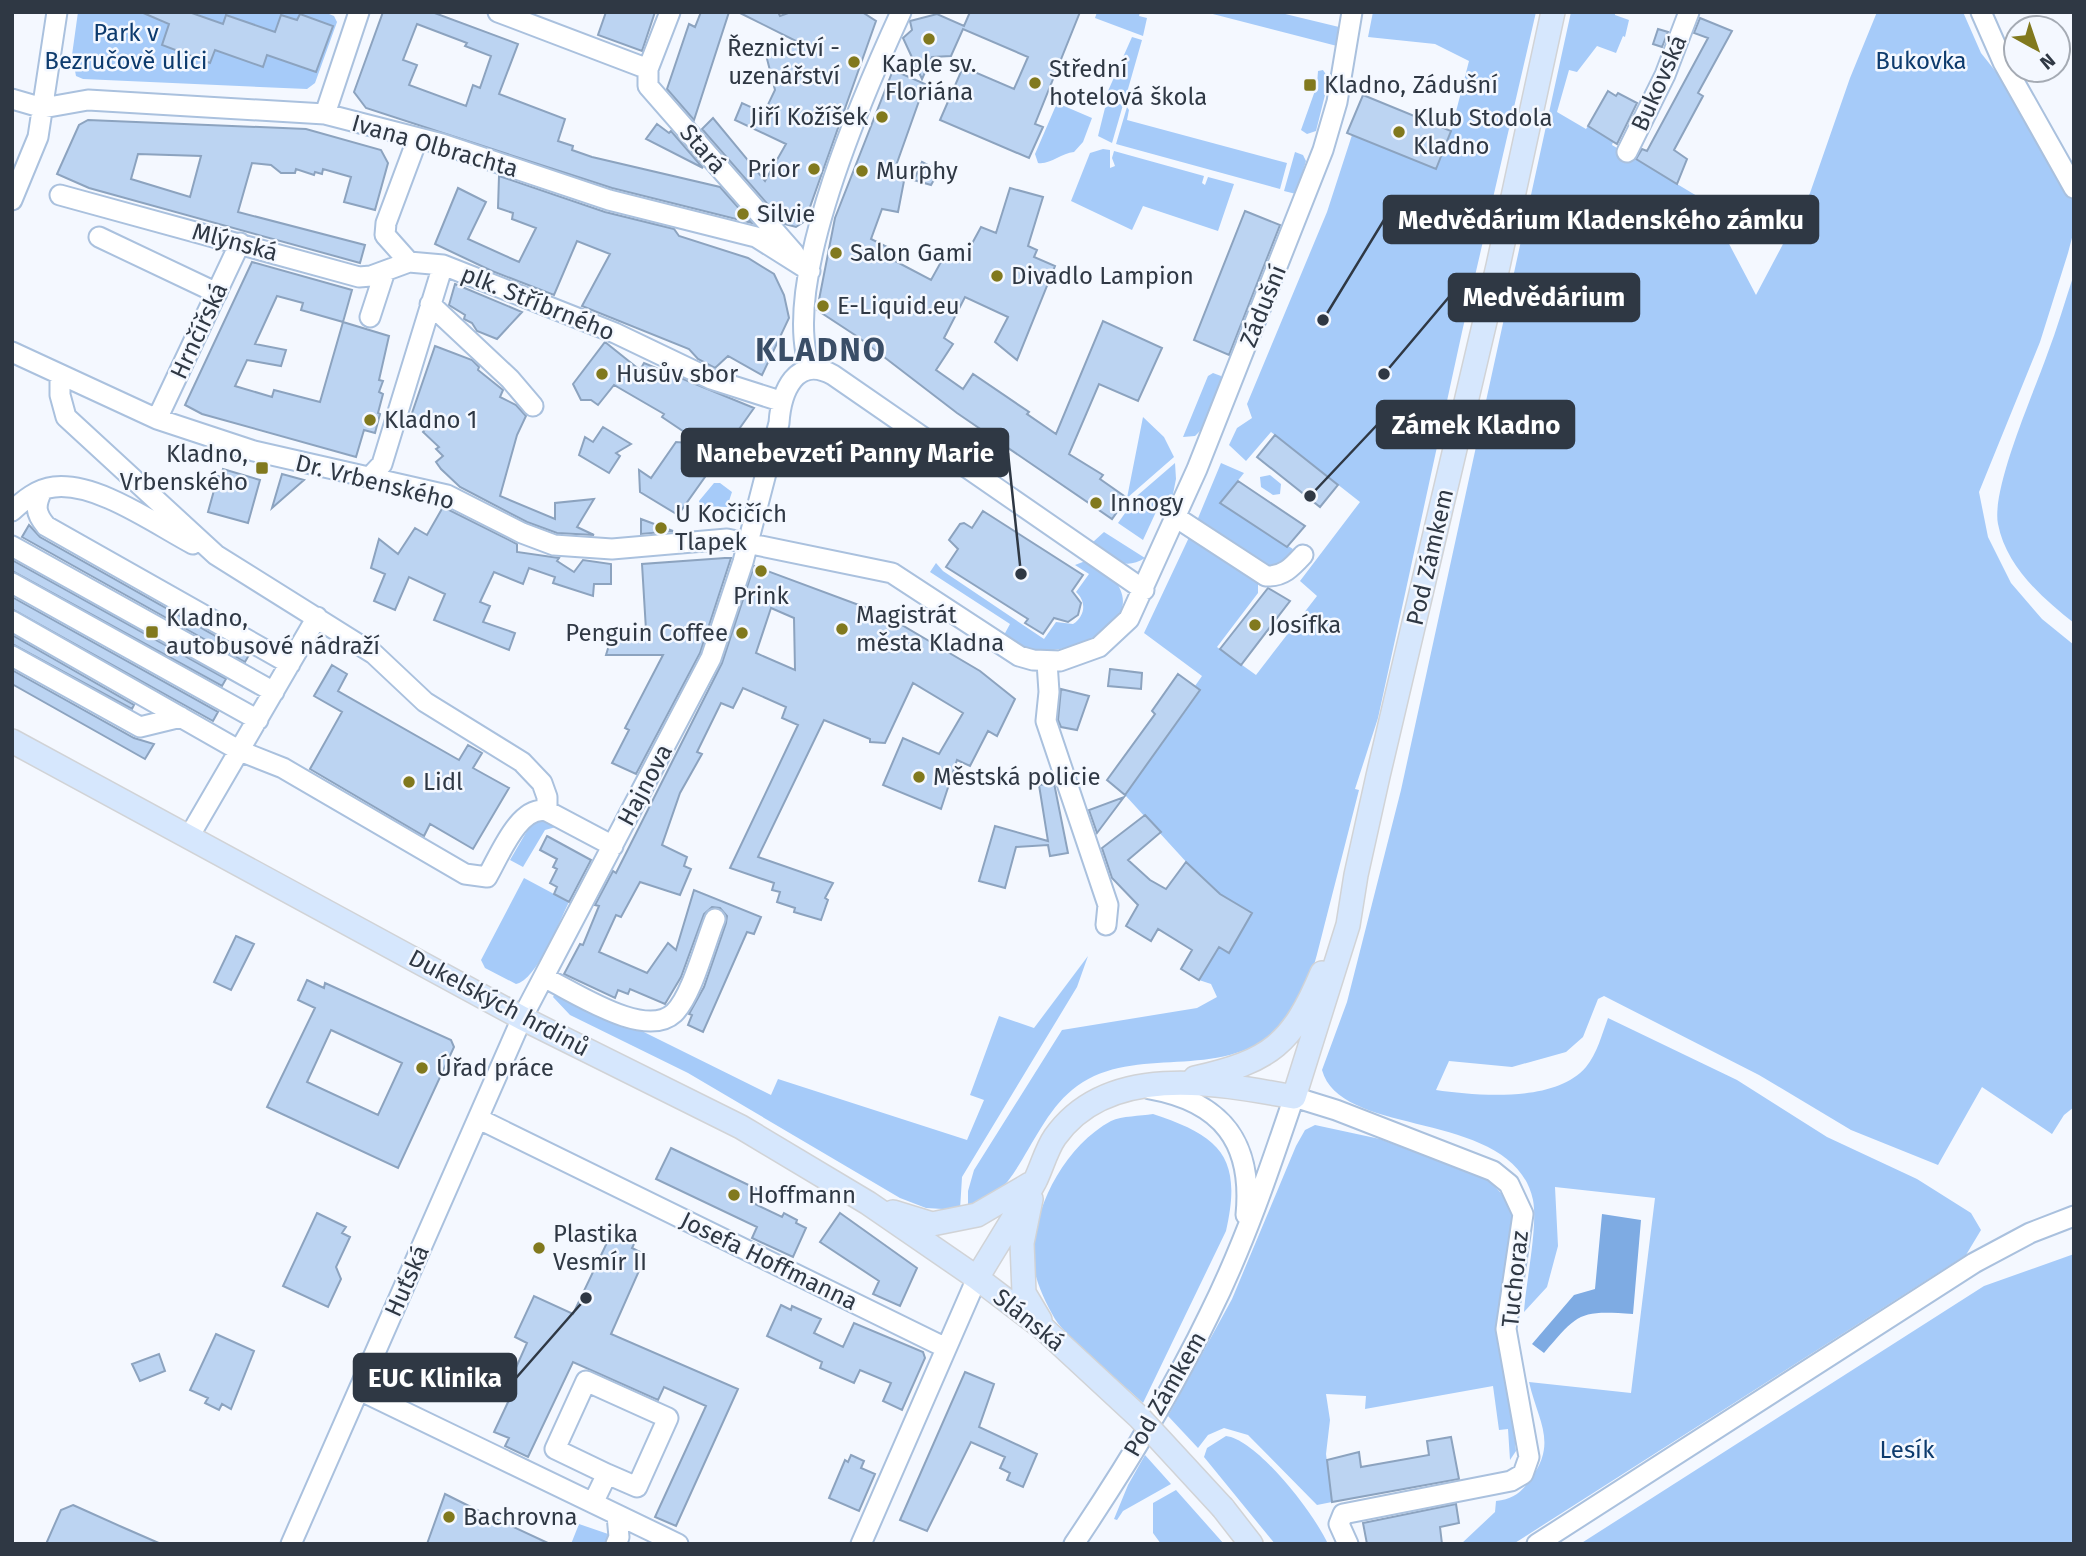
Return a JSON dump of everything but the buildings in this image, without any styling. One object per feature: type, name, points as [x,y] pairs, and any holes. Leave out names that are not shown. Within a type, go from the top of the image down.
[{"type":"main road","name":"Pod Zámkem","points":[[977,1278],[1035,1180],[1055,1138],[1075,1115],[1098,1098],[1139,1087],[1168,1084],[1244,1089],[1294,1097],[1345,936],[1356,875],[1498,267],[1553,12]]},
{"type":"main road","name":"Dukelských hrdinů","points":[[12,741],[190,835],[522,1018],[741,1127],[873,1207],[977,1278]]},
{"type":"main road","points":[[1168,1084],[1248,1063],[1269,1053],[1287,1037],[1313,995],[1356,875]]},
{"type":"main road","points":[[873,1207],[932,1224],[978,1215],[1035,1180]]},
{"type":"main road","points":[[1035,1180],[1022,1243],[1024,1293],[1044,1329]]},
{"type":"main road","name":"Slánská","points":[[977,1278],[1044,1329],[1139,1417],[1223,1508],[1251,1544]]},
{"type":"street","points":[[12,200],[38,137],[57,12]]},
{"type":"street","points":[[325,114],[359,12]]},
{"type":"street","points":[[498,12],[540,20],[648,69],[670,12]]},
{"type":"street","name":"Zádušní","points":[[1047,662],[1087,653],[1110,639],[1129,620],[1144,590],[1177,518],[1323,150],[1339,90],[1352,12]]},
{"type":"street","name":"Bukovská","points":[[1627,152],[1665,75],[1689,12]]},
{"type":"street","points":[[1981,12],[2003,62],[2074,188]]},
{"type":"street","points":[[807,353],[804,313],[810,271],[830,190],[899,13]]},
{"type":"street","name":"Stará","points":[[648,69],[648,86],[810,271]]},
{"type":"street","points":[[12,99],[43,108]]},
{"type":"street","name":"Ivana Olbrachta","points":[[43,108],[89,100],[325,114],[442,144],[610,200],[756,237],[810,271]]},
{"type":"street","points":[[409,262],[385,235],[386,223],[417,139]]},
{"type":"street","name":"Mlýnská","points":[[60,195],[359,277],[409,262]]},
{"type":"street","points":[[99,237],[217,293]]},
{"type":"street","name":"Hrnčířská","points":[[157,419],[240,243]]},
{"type":"street","name":"plk. Stříbrného","points":[[409,262],[443,265],[615,333],[711,379],[780,401]]},
{"type":"street","points":[[370,477],[382,464],[443,265]]},
{"type":"street","points":[[370,317],[385,271]]},
{"type":"street","points":[[430,304],[510,379],[533,406]]},
{"type":"street","name":"Dr. Vrbenského","points":[[12,352],[157,419],[254,451],[447,495],[522,533],[554,545],[612,549],[727,538],[892,573],[998,645],[1019,656],[1047,662]]},
{"type":"street","points":[[780,401],[789,383],[799,374],[822,369],[1144,590]]},
{"type":"street","points":[[60,375],[60,395],[66,417],[216,555]]},
{"type":"street","name":"Hajnova","points":[[522,1018],[710,659],[748,543],[779,422],[780,401]]},
{"type":"street","points":[[12,510],[29,495],[53,487],[86,488],[216,555],[374,653],[440,712],[499,745],[522,762],[542,783],[547,797],[547,811]]},
{"type":"street","points":[[42,491],[36,504],[38,517],[46,526],[290,664]]},
{"type":"street","points":[[1177,518],[1266,576],[1277,577],[1303,555]]},
{"type":"street","points":[[12,545],[274,692]]},
{"type":"street","points":[[12,583],[258,720]]},
{"type":"street","points":[[190,835],[317,617]]},
{"type":"street","points":[[12,621],[240,751],[283,768],[465,874],[487,877],[526,816],[540,809],[613,846]]},
{"type":"street","points":[[12,656],[140,727],[181,717]]},
{"type":"street","points":[[1047,662],[1049,692],[1045,721],[1108,905],[1107,925]]},
{"type":"street","points":[[545,978],[636,1022],[662,1021],[674,1013],[683,1000],[715,919]]},
{"type":"street","name":"Huťská","points":[[291,1544],[522,1018]]},
{"type":"street","name":"Pod Zámkem","points":[[1139,1087],[1192,1101],[1208,1110],[1229,1129],[1241,1152],[1247,1176],[1244,1238]]},
{"type":"street","name":"Pod Zámkem","points":[[1074,1544],[1186,1358],[1244,1238],[1294,1097]]},
{"type":"street","name":"Tuchoraz","points":[[1294,1097],[1336,1110],[1493,1171],[1515,1193],[1523,1214],[1506,1329],[1529,1457],[1526,1469],[1511,1481],[1343,1514],[1339,1524],[1348,1544]]},
{"type":"street","name":"Josefa Hoffmanna","points":[[479,1119],[946,1348]]},
{"type":"street","points":[[1537,1544],[1974,1263],[2029,1233],[2074,1216]]},
{"type":"street","name":"Slánská","points":[[861,1544],[977,1278]]},
{"type":"street","points":[[586,1381],[668,1418],[638,1487],[607,1474],[555,1449],[586,1381]]},
{"type":"street","points":[[359,1390],[678,1544]]},
{"type":"street","points":[[593,1503],[607,1474]]},
{"type":"street","points":[[616,1544],[619,1537],[617,1515]]},
{"type":"green space","name":"Park v Bezručově ulici","points":[[78,12],[165,12],[162,22],[169,24],[162,45],[210,63],[215,50],[262,67],[267,55],[316,72],[332,26],[300,14],[297,20],[282,15],[275,32],[227,15],[223,25],[192,12],[324,12],[334,16],[337,22],[315,83],[307,89],[83,79],[76,76],[72,55]]},
{"type":"green space","points":[[1097,12],[1140,12],[1139,16],[1147,18],[1143,36],[1095,18]]},
{"type":"green space","points":[[1205,12],[1277,12],[1339,27],[1337,46]]},
{"type":"green space","points":[[1373,12],[1536,12],[1462,332],[1378,718],[1355,789],[1359,790],[1309,980],[1292,1014],[1268,1037],[1241,1051],[1213,1058],[1125,1067],[1097,1075],[1072,1090],[1045,1121],[1008,1181],[999,1191],[968,1208],[968,1191],[974,1170],[1062,1030],[1197,1008],[1217,997],[1211,984],[1199,980],[1219,947],[1252,913],[1210,888],[1125,795],[1200,691],[1195,686],[1202,676],[1144,633],[1192,531],[1258,581],[1258,593],[1217,647],[1256,675],[1317,596],[1300,581],[1360,502],[1271,432],[1246,461],[1229,445],[1237,428],[1252,418],[1247,404],[1327,212],[1352,135],[1436,169],[1451,131],[1469,61],[1435,44],[1368,37]]},
{"type":"green space","name":"Bukovka","points":[[1571,12],[1615,12],[1615,15],[1629,20],[1625,37],[1623,36],[1616,53],[1597,46],[1577,72],[1569,70],[1557,112],[1586,129],[1588,126],[1613,142],[1612,145],[1707,202],[1756,295],[1810,193],[1850,78],[1877,12],[1963,12],[1981,53],[2002,79],[2002,84],[2006,84],[2016,97],[2074,192],[2074,230],[2040,342],[1979,492],[1988,537],[2011,583],[2042,619],[2074,645],[2074,1107],[2064,1115],[2052,1134],[1982,1087],[1938,1165],[1851,1130],[1759,1075],[1604,996],[1598,999],[1583,1037],[1566,1052],[1512,1067],[1449,1061],[1436,1090],[1494,1095],[1536,1092],[1555,1087],[1572,1079],[1590,1062],[1608,1018],[1737,1080],[1827,1137],[1917,1179],[1971,1213],[1981,1230],[1966,1255],[1513,1544],[1461,1544],[1495,1512],[1496,1501],[1508,1499],[1521,1491],[1539,1464],[1543,1453],[1543,1431],[1529,1382],[1631,1393],[1655,1198],[1555,1187],[1558,1246],[1547,1287],[1524,1312],[1534,1211],[1533,1200],[1519,1171],[1494,1150],[1462,1136],[1360,1107],[1336,1092],[1322,1070],[1347,1002],[1401,790]]},
{"type":"green space","points":[[1132,37],[1142,40],[1126,96],[1108,91]]},
{"type":"green space","points":[[1323,70],[1329,79],[1316,131],[1307,134],[1301,130],[1317,85],[1318,71]]},
{"type":"green space","points":[[1057,103],[1092,118],[1083,142],[1074,152],[1038,163],[1035,154]]},
{"type":"green space","points":[[1114,103],[1123,105],[1112,143],[1098,136],[1105,108]]},
{"type":"green space","points":[[1127,107],[1127,120],[1287,163],[1280,189],[1116,144]]},
{"type":"green space","points":[[1110,150],[1110,168],[1115,166],[1112,158],[1114,151],[1204,176],[1202,183],[1205,185],[1208,177],[1234,184],[1218,231],[1143,206],[1132,230],[1071,201],[1090,153]]},
{"type":"green space","points":[[1295,152],[1303,155],[1306,161],[1296,194],[1284,191]]},
{"type":"green space","points":[[2074,274],[2074,623],[2038,592],[2017,567],[2002,539],[1998,508],[2015,440],[2051,345]]},
{"type":"green space","points":[[1213,373],[1221,376],[1222,381],[1201,430],[1195,436],[1183,437],[1208,376]]},
{"type":"green space","points":[[1143,417],[1164,437],[1174,457],[1127,498]]},
{"type":"green space","points":[[1175,463],[1176,479],[1171,504],[1161,501],[1143,540],[1118,523],[1138,495]]},
{"type":"green space","points":[[1221,463],[1244,473],[1220,503],[1293,549],[1279,567],[1252,563],[1196,523]]},
{"type":"green space","points":[[1270,475],[1281,484],[1280,494],[1273,495],[1261,487],[1260,477]]},
{"type":"green space","points":[[714,483],[720,483],[732,492],[727,507],[700,506],[699,501]]},
{"type":"green space","points":[[1104,532],[1145,558],[1138,562],[1124,563],[1105,556],[1093,547],[1093,542]]},
{"type":"green space","points":[[1088,560],[1118,584],[1123,602],[1120,614],[1101,633],[1088,640],[1074,646],[1049,650],[1031,648],[1009,639],[1004,635],[1010,624],[930,572],[936,563],[943,571],[1044,639],[1056,622],[1073,624],[1080,617],[1083,604],[1076,592],[1089,574],[1075,565]]},
{"type":"green space","points":[[543,819],[573,836],[556,827],[545,830],[523,867],[510,860],[531,824]]},
{"type":"green space","points":[[524,878],[569,902],[539,962],[524,980],[516,984],[485,968],[481,960]]},
{"type":"green space","points":[[1088,956],[1077,987],[962,1177],[960,1210],[926,1208],[900,1198],[688,1073],[570,1015],[553,997],[557,989],[771,1095],[778,1079],[967,1140],[984,1100],[970,1095],[999,1016],[1034,1028]]},
{"type":"green space","points":[[1153,1114],[1195,1131],[1210,1141],[1221,1153],[1228,1167],[1231,1185],[1226,1231],[1143,1403],[1083,1350],[1055,1319],[1036,1276],[1033,1249],[1048,1193],[1068,1159],[1081,1144],[1111,1121]]},
{"type":"green space","points":[[1315,1125],[1380,1139],[1487,1179],[1501,1193],[1511,1210],[1515,1227],[1511,1402],[1516,1451],[1510,1460],[1508,1429],[1499,1430],[1493,1386],[1365,1409],[1366,1396],[1326,1394],[1330,1420],[1326,1454],[1332,1502],[1317,1505],[1248,1435],[1224,1428],[1208,1435],[1198,1448],[1168,1416],[1232,1299],[1296,1146],[1305,1130]]},
{"type":"green space","name":"Lesík","points":[[2074,1254],[2074,1544],[1580,1544],[1984,1286]]},
{"type":"green space","points":[[1226,1436],[1254,1450],[1269,1464],[1311,1515],[1328,1544],[1275,1544],[1204,1457],[1207,1448]]},
{"type":"green space","points":[[1145,1455],[1171,1484],[1123,1511],[1117,1520],[1114,1519],[1128,1485]]},
{"type":"green space","points":[[1176,1490],[1224,1544],[1161,1544],[1153,1533],[1153,1503]]},
{"type":"green space","points":[[579,1524],[614,1536],[610,1544],[571,1544]]},
{"type":"shaded area","points":[[1602,1214],[1641,1220],[1633,1314],[1601,1313],[1581,1317],[1565,1329],[1544,1353],[1532,1344],[1574,1295],[1595,1289]]},
{"type":"place","name":"Kaple sv. Floriána","points":[[929,39]]},
{"type":"place","name":"Řeznictví - uzenářství","points":[[854,62]]},
{"type":"place","name":"Střední hotelová škola","points":[[1035,83]]},
{"type":"place","name":"Kladno, Zádušní","points":[[1310,85]]},
{"type":"place","name":"Jiří Kožíšek","points":[[882,117]]},
{"type":"place","name":"Klub Stodola Kladno","points":[[1399,132]]},
{"type":"place","name":"Prior","points":[[814,169]]},
{"type":"place","name":"Murphy","points":[[862,171]]},
{"type":"place","name":"Silvie","points":[[743,214]]},
{"type":"place","name":"Salon Gami","points":[[836,253]]},
{"type":"place","name":"Divadlo Lampion","points":[[997,276]]},
{"type":"place","name":"E-Liquid.eu","points":[[823,306]]},
{"type":"place","name":"Medvědárium Kladenského zámku","points":[[1323,320]]},
{"type":"place","name":"Husův sbor","points":[[602,374]]},
{"type":"place","name":"Medvědárium","points":[[1384,374]]},
{"type":"place","name":"Kladno 1","points":[[370,420]]},
{"type":"place","name":"Kladno, Vrbenského","points":[[262,468]]},
{"type":"place","name":"Zámek Kladno","points":[[1310,496]]},
{"type":"place","name":"Innogy","points":[[1096,503]]},
{"type":"place","name":"U Kočičích Tlapek","points":[[661,528]]},
{"type":"place","name":"Prink","points":[[761,571]]},
{"type":"place","name":"Nanebevzetí Panny Marie","points":[[1021,574]]},
{"type":"place","name":"Josífka","points":[[1255,625]]},
{"type":"place","name":"Magistrát města Kladna","points":[[842,629]]},
{"type":"place","name":"Kladno, autobusové nádraží","points":[[152,632]]},
{"type":"place","name":"Penguin Coffee","points":[[742,633]]},
{"type":"place","name":"Městská policie","points":[[919,777]]},
{"type":"place","name":"Lidl","points":[[409,782]]},
{"type":"place","name":"Úřad práce","points":[[422,1068]]},
{"type":"place","name":"Hoffmann","points":[[734,1195]]},
{"type":"place","name":"Plastika Vesmír II","points":[[539,1248]]},
{"type":"place","name":"EUC Klinika","points":[[586,1298]]},
{"type":"place","name":"Bachrovna","points":[[449,1517]]},
{"type":"district","name":"KLADNO","points":[[821,350]]}]
